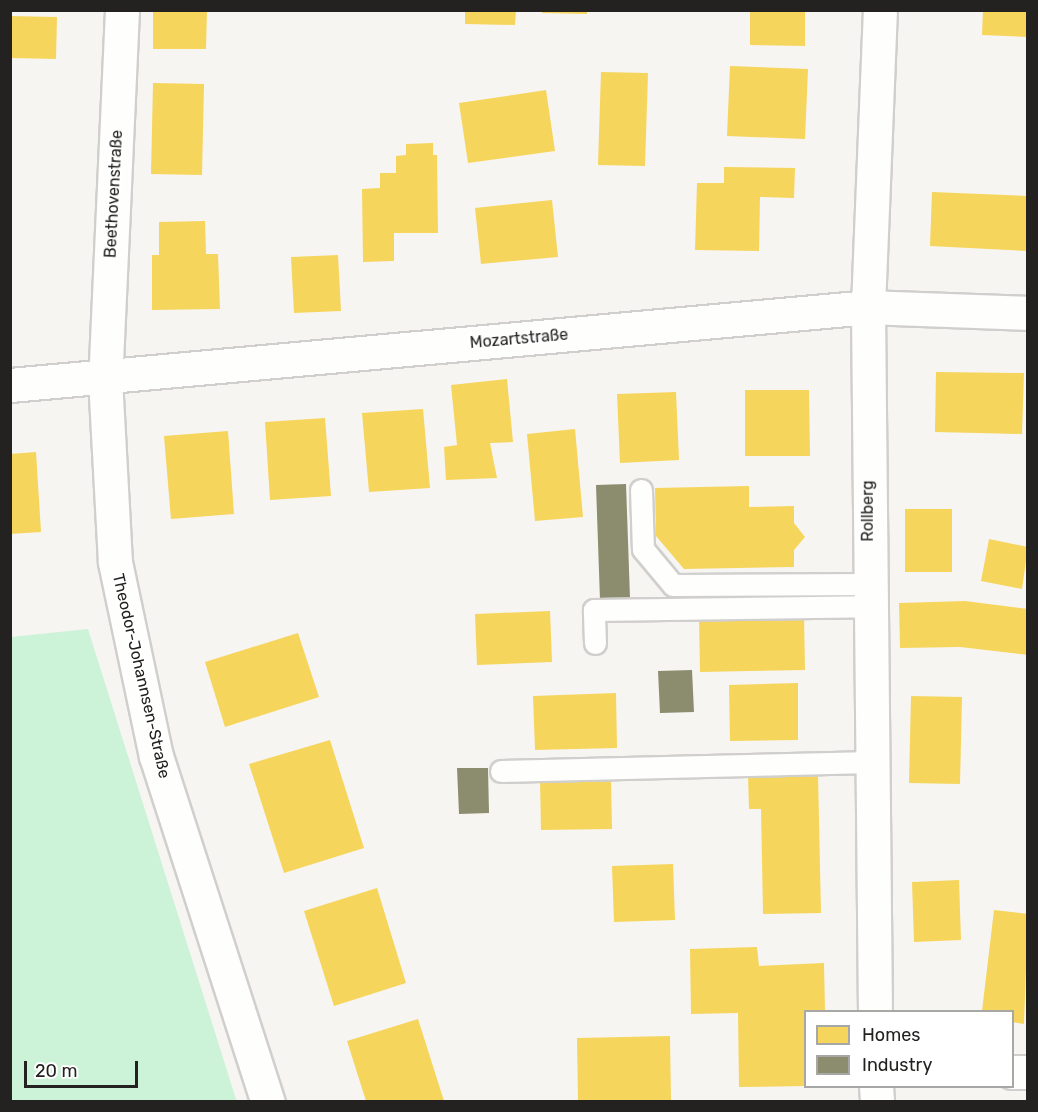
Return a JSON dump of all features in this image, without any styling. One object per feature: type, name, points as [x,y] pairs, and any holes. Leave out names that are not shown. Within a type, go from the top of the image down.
[{"type":"street","name":"Beethovenstraße","points":[[105,378],[122,10]]},
{"type":"street","name":"Rollberg","points":[[874,1010],[868,307],[880,10]]},
{"type":"street","name":"Mozartstraße","points":[[10,385],[868,307],[1028,313]]},
{"type":"street","name":"Theodor-Johannsen-Straße","points":[[105,378],[116,562],[156,756],[268,1101]]},
{"type":"lane","points":[[640,490],[643,549],[673,585],[869,595]]},
{"type":"lane","points":[[595,643],[594,610],[869,595]]},
{"type":"lane","points":[[501,771],[871,762]]},
{"type":"green space","points":[[88,629],[237,1101],[11,1101],[11,637]]},
{"type":"building: Homes","points":[[153,10],[207,10],[206,49],[153,49]]},
{"type":"building: Homes","points":[[465,10],[516,10],[515,25],[465,24]]},
{"type":"building: Homes","points":[[542,10],[587,10],[587,14],[542,13]]},
{"type":"building: Homes","points":[[750,10],[805,10],[805,46],[750,45]]},
{"type":"building: Homes","points":[[983,10],[1028,10],[1028,37],[982,35]]},
{"type":"building: Homes","points":[[10,16],[57,17],[56,59],[10,58]]},
{"type":"building: Homes","points":[[730,66],[808,69],[805,139],[727,136]]},
{"type":"building: Homes","points":[[601,72],[648,73],[645,166],[598,165]]},
{"type":"building: Homes","points":[[153,83],[204,84],[202,175],[151,174]]},
{"type":"building: Homes","points":[[546,90],[555,151],[468,163],[459,103]]},
{"type":"building: Homes","points":[[433,143],[433,155],[437,155],[438,233],[394,233],[394,261],[363,262],[362,189],[380,188],[380,173],[396,173],[396,156],[406,155],[406,144]]},
{"type":"building: Homes","points":[[724,167],[795,168],[794,198],[760,197],[759,251],[695,250],[697,183],[724,183]]},
{"type":"building: Homes","points":[[932,192],[1028,196],[1028,251],[930,246]]},
{"type":"building: Homes","points":[[552,200],[558,257],[481,264],[475,208]]},
{"type":"building: Homes","points":[[205,221],[206,254],[218,254],[220,309],[152,310],[152,255],[159,255],[159,222]]},
{"type":"building: Homes","points":[[338,255],[341,311],[294,313],[291,257]]},
{"type":"building: Homes","points":[[936,372],[1024,373],[1022,434],[935,432]]},
{"type":"building: Homes","points":[[507,379],[513,442],[490,443],[497,478],[446,480],[444,447],[457,445],[451,385]]},
{"type":"building: Homes","points":[[745,390],[809,390],[810,456],[745,456]]},
{"type":"building: Homes","points":[[676,392],[679,460],[620,463],[617,394]]},
{"type":"building: Homes","points":[[423,409],[430,488],[369,492],[362,413]]},
{"type":"building: Homes","points":[[325,418],[331,496],[270,500],[265,422]]},
{"type":"building: Homes","points":[[575,429],[583,517],[535,521],[527,434]]},
{"type":"building: Homes","points":[[228,431],[234,514],[171,519],[164,436]]},
{"type":"building: Homes","points":[[36,452],[41,532],[10,534],[10,454]]},
{"type":"building: Homes","points":[[749,486],[749,507],[794,506],[794,523],[805,537],[794,550],[794,567],[684,569],[656,536],[655,488]]},
{"type":"building: Homes","points":[[905,509],[952,509],[952,572],[905,572]]},
{"type":"building: Homes","points":[[989,539],[1028,547],[1022,589],[981,581]]},
{"type":"building: Homes","points":[[965,601],[1028,609],[1028,655],[960,647],[900,648],[899,603]]},
{"type":"building: Homes","points":[[550,611],[552,662],[477,665],[475,614]]},
{"type":"building: Homes","points":[[804,615],[805,670],[700,672],[699,616]]},
{"type":"building: Homes","points":[[298,633],[319,697],[225,727],[205,662]]},
{"type":"building: Homes","points":[[798,683],[798,740],[730,741],[729,685]]},
{"type":"building: Homes","points":[[616,693],[617,748],[535,750],[533,696]]},
{"type":"building: Homes","points":[[911,696],[962,697],[960,784],[909,783]]},
{"type":"building: Homes","points":[[330,740],[364,848],[284,873],[249,764]]},
{"type":"building: Homes","points":[[818,774],[821,913],[763,914],[761,809],[749,809],[748,775]]},
{"type":"building: Homes","points":[[611,779],[612,829],[541,830],[540,780]]},
{"type":"building: Homes","points":[[673,864],[675,920],[614,922],[612,866]]},
{"type":"building: Homes","points":[[959,880],[961,940],[914,942],[912,882]]},
{"type":"building: Homes","points":[[377,888],[406,983],[334,1006],[304,911]]},
{"type":"building: Homes","points":[[994,910],[1028,914],[1024,1024],[1014,1022],[1014,1010],[982,1010]]},
{"type":"building: Homes","points":[[757,947],[759,966],[824,963],[825,1010],[804,1010],[804,1086],[739,1087],[738,1013],[691,1014],[690,949]]},
{"type":"building: Homes","points":[[418,1019],[444,1101],[366,1101],[347,1041]]},
{"type":"building: Homes","points":[[670,1036],[671,1101],[578,1101],[577,1038]]},
{"type":"building: Industry","points":[[626,484],[630,598],[600,600],[596,485]]},
{"type":"building: Industry","points":[[692,670],[694,712],[660,713],[658,671]]},
{"type":"building: Industry","points":[[457,768],[488,768],[489,813],[459,814]]}]
